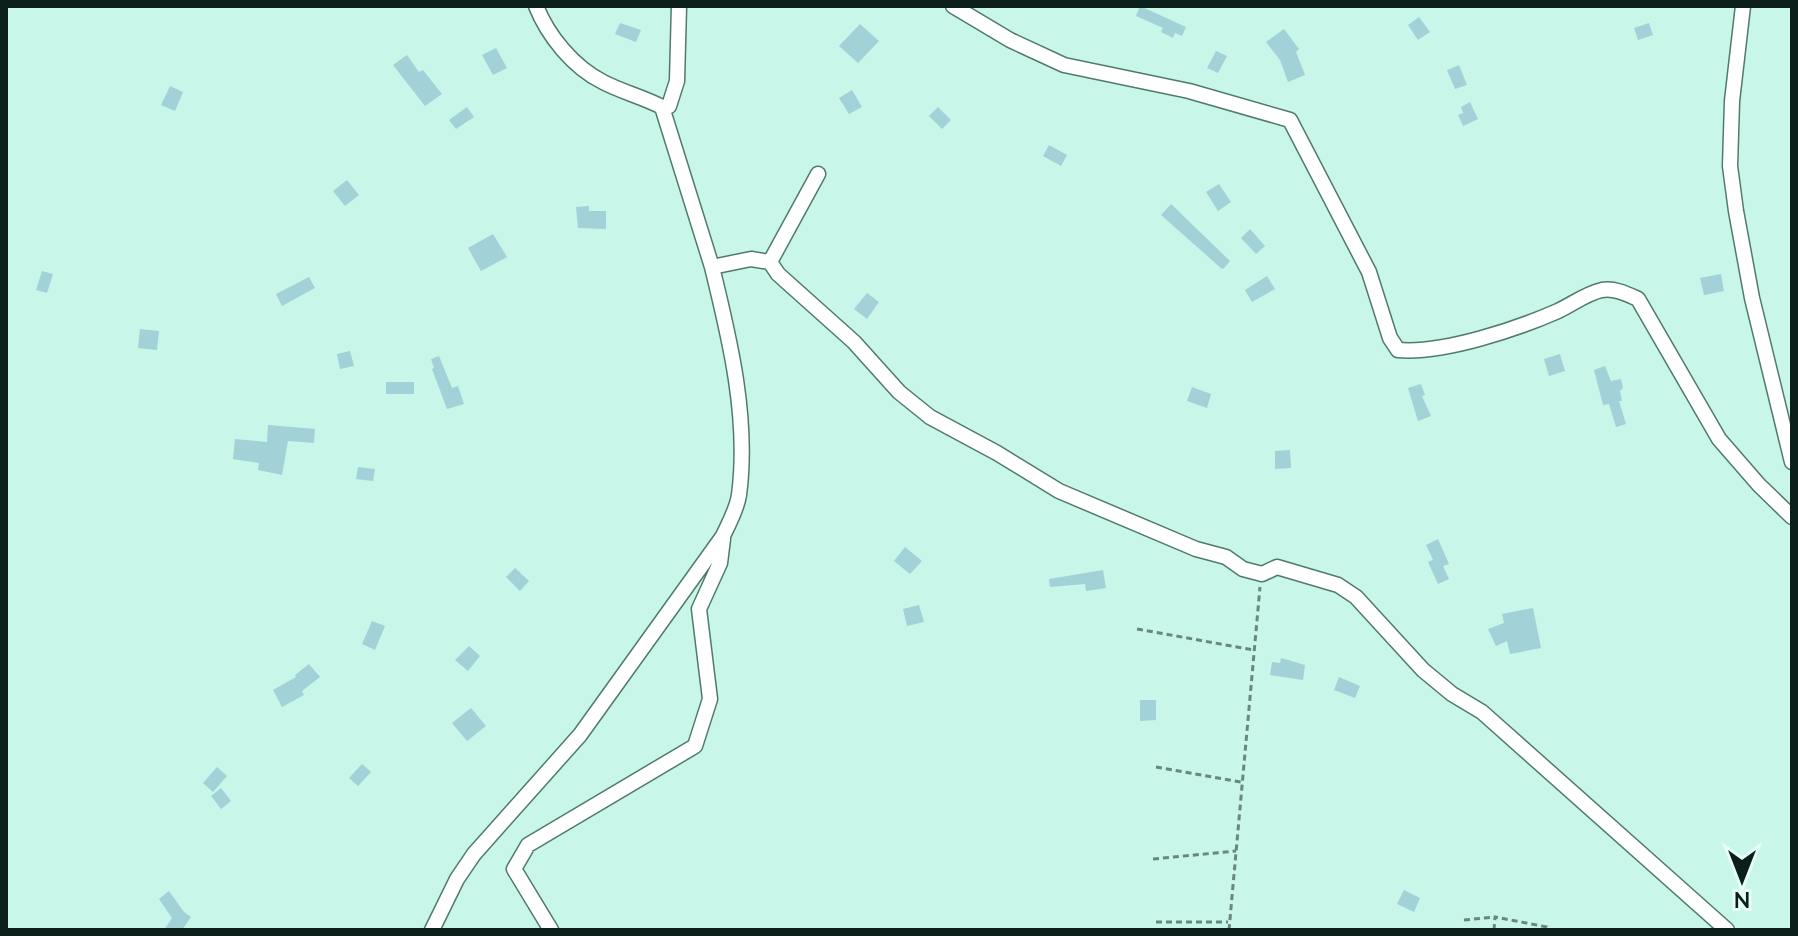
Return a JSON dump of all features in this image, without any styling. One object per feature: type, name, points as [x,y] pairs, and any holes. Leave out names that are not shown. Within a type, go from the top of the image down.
[{"type":"street","points":[[536,6],[540,17],[566,53],[585,71],[604,83],[662,107],[669,106],[677,81],[679,6]]},
{"type":"street","points":[[953,6],[1010,40],[1064,65],[1189,91],[1290,120],[1357,244],[1393,345],[1398,350],[1433,347],[1521,326],[1604,290],[1622,291],[1638,299],[1719,439],[1792,517]]},
{"type":"street","points":[[1743,6],[1732,101],[1730,166],[1752,298],[1792,462]]},
{"type":"street","points":[[432,930],[457,879],[474,854],[523,803],[580,735],[723,536],[738,498],[741,450],[733,353],[712,267],[662,107]]},
{"type":"street","points":[[770,262],[818,174]]},
{"type":"street","points":[[712,267],[751,259],[770,262],[778,274],[854,342],[899,392],[930,417],[1059,491],[1196,549],[1226,557],[1243,569],[1262,574],[1277,567],[1338,585],[1356,597],[1423,670],[1452,694],[1482,712],[1727,930]]},
{"type":"street","points":[[551,930],[514,869],[528,845],[695,746],[710,699],[699,609],[720,563],[723,536]]},
{"type":"path","points":[[1229,930],[1262,574]]},
{"type":"path","points":[[1137,629],[1254,650]]},
{"type":"path","points":[[1156,767],[1241,782]]},
{"type":"path","points":[[1153,859],[1236,851]]},
{"type":"path","points":[[1464,920],[1495,917],[1547,927],[1549,930]]},
{"type":"path","points":[[1494,930],[1495,917]]},
{"type":"path","points":[[1156,922],[1230,922]]},
{"type":"building","points":[[1140,6],[1186,27],[1182,36],[1175,33],[1173,38],[1161,32],[1163,28],[1136,16]]},
{"type":"building","points":[[1419,17],[1430,32],[1418,40],[1408,25]]},
{"type":"building","points":[[620,23],[641,30],[636,42],[615,34]]},
{"type":"building","points":[[1649,23],[1653,35],[1638,40],[1634,28]]},
{"type":"building","points":[[860,24],[879,41],[858,63],[839,46]]},
{"type":"building","points":[[1284,29],[1299,49],[1296,52],[1305,75],[1288,82],[1280,60],[1266,42]]},
{"type":"building","points":[[496,48],[507,68],[493,75],[482,55]]},
{"type":"building","points":[[1216,51],[1227,56],[1218,73],[1207,68]]},
{"type":"building","points":[[407,55],[419,72],[423,70],[442,94],[425,106],[393,65]]},
{"type":"building","points":[[1459,65],[1467,85],[1455,89],[1447,70]]},
{"type":"building","points":[[170,86],[183,92],[175,111],[161,105]]},
{"type":"building","points":[[852,90],[862,107],[849,114],[839,98]]},
{"type":"building","points":[[1470,102],[1478,119],[1463,126],[1458,115],[1463,113],[1461,107]]},
{"type":"building","points":[[467,107],[474,117],[456,129],[449,120]]},
{"type":"building","points":[[938,107],[951,120],[942,129],[929,116]]},
{"type":"building","points":[[1049,145],[1067,155],[1061,166],[1043,156]]},
{"type":"building","points":[[347,180],[359,195],[345,206],[333,191]]},
{"type":"building","points":[[1219,184],[1231,202],[1218,211],[1206,192]]},
{"type":"building","points":[[1171,204],[1230,261],[1224,268],[1161,215]]},
{"type":"building","points":[[589,206],[589,211],[606,211],[606,229],[578,228],[576,207]]},
{"type":"building","points":[[1250,229],[1265,246],[1256,254],[1241,238]]},
{"type":"building","points":[[493,234],[507,257],[481,271],[468,248]]},
{"type":"building","points":[[42,271],[53,274],[47,293],[36,290]]},
{"type":"building","points":[[1721,274],[1724,291],[1704,295],[1700,278]]},
{"type":"building","points":[[1267,276],[1275,289],[1252,302],[1245,290]]},
{"type":"building","points":[[309,277],[315,288],[282,306],[276,294]]},
{"type":"building","points":[[867,293],[879,302],[867,319],[854,309]]},
{"type":"building","points":[[140,329],[159,331],[157,350],[138,348]]},
{"type":"building","points":[[350,351],[354,366],[340,369],[337,354]]},
{"type":"building","points":[[1560,354],[1565,371],[1549,376],[1544,359]]},
{"type":"building","points":[[439,356],[452,388],[458,386],[464,404],[447,409],[432,369],[431,359]]},
{"type":"building","points":[[1605,366],[1611,381],[1621,379],[1623,388],[1620,391],[1622,401],[1619,401],[1626,424],[1616,427],[1609,404],[1603,405],[1594,370]]},
{"type":"building","points":[[386,382],[414,382],[414,394],[386,394]]},
{"type":"building","points":[[1421,384],[1425,395],[1422,396],[1431,416],[1418,421],[1408,388]]},
{"type":"building","points":[[1192,387],[1211,394],[1207,408],[1187,401]]},
{"type":"building","points":[[268,425],[315,429],[314,443],[288,441],[282,475],[258,470],[259,463],[233,459],[235,439],[267,442]]},
{"type":"building","points":[[1290,450],[1291,468],[1275,469],[1275,451]]},
{"type":"building","points":[[358,467],[375,469],[373,481],[356,479]]},
{"type":"building","points":[[1438,539],[1449,564],[1443,566],[1449,579],[1438,584],[1428,562],[1433,560],[1426,545]]},
{"type":"building","points":[[905,547],[922,561],[910,574],[894,561]]},
{"type":"building","points":[[515,568],[529,581],[520,591],[506,577]]},
{"type":"building","points":[[1103,570],[1106,588],[1086,591],[1085,584],[1050,587],[1049,579]]},
{"type":"building","points":[[919,605],[924,622],[907,626],[903,609]]},
{"type":"building","points":[[1533,608],[1541,648],[1510,654],[1507,641],[1496,646],[1488,629],[1504,623],[1502,614]]},
{"type":"building","points":[[372,621],[385,626],[375,650],[362,644]]},
{"type":"building","points":[[469,646],[480,656],[468,671],[455,660]]},
{"type":"building","points":[[1281,658],[1305,665],[1303,680],[1270,675],[1272,662],[1280,663]]},
{"type":"building","points":[[309,664],[320,677],[302,691],[304,695],[282,707],[273,690],[296,677]]},
{"type":"building","points":[[1339,677],[1360,686],[1355,698],[1334,690]]},
{"type":"building","points":[[1140,700],[1156,700],[1156,720],[1140,721]]},
{"type":"building","points":[[471,708],[486,726],[467,741],[452,723]]},
{"type":"building","points":[[362,764],[371,772],[358,786],[349,778]]},
{"type":"building","points":[[217,767],[227,776],[213,792],[203,783]]},
{"type":"building","points":[[221,788],[231,801],[221,809],[211,796]]},
{"type":"building","points":[[1404,890],[1420,898],[1414,912],[1397,904]]},
{"type":"building","points":[[169,891],[191,917],[182,930],[164,930],[172,918],[159,899]]}]
